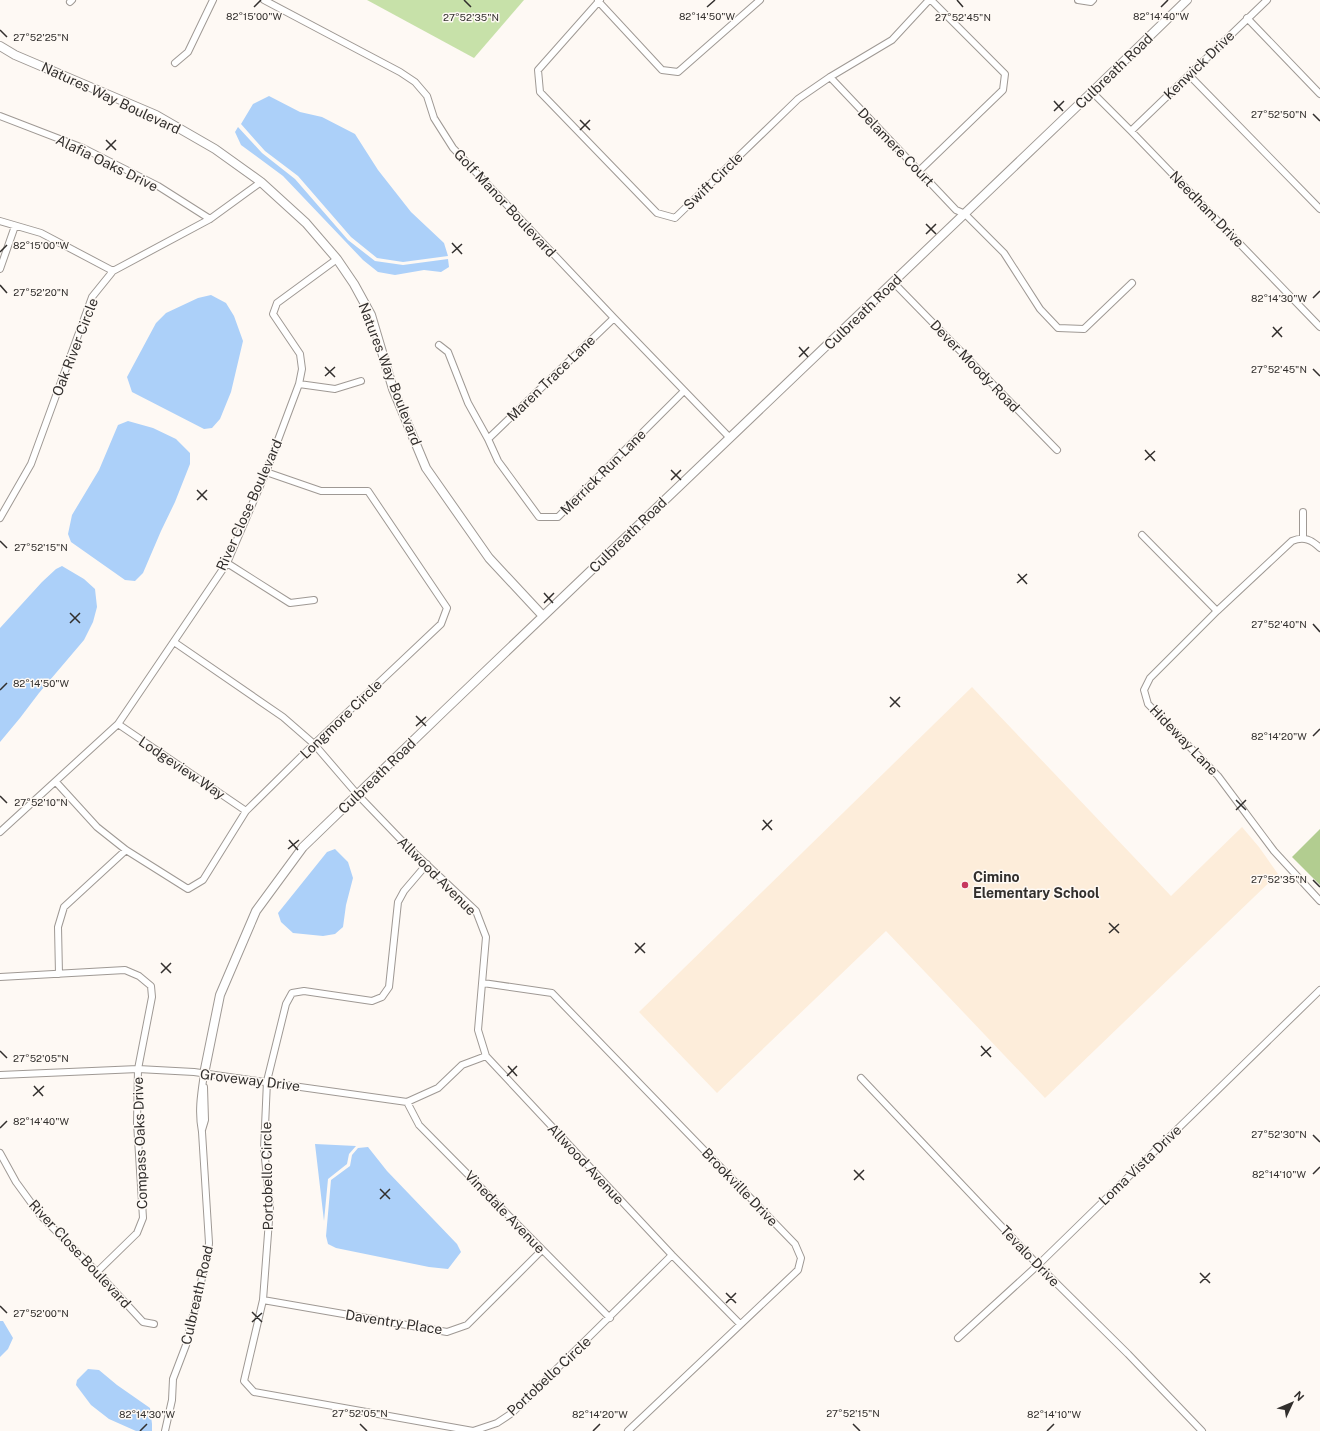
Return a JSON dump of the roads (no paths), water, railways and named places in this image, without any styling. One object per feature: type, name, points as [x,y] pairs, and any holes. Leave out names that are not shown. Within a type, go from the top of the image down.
[{"type":"street","points":[[174,63],[188,52],[213,0]]},
{"type":"street","name":"Golf Manor Boulevard","points":[[264,0],[400,72],[415,82],[427,96],[434,118],[453,148],[730,438]]},
{"type":"street","points":[[599,1],[662,70],[678,72],[760,0]]},
{"type":"street","name":"Swift Circle","points":[[599,1],[538,70],[540,92],[657,213],[675,218],[798,99],[830,77],[892,40],[930,0],[1005,74],[1003,90],[919,171]]},
{"type":"street","points":[[1078,0],[1092,2],[1093,0]]},
{"type":"street","name":"Culbreath Road","points":[[165,1431],[172,1400],[173,1379],[186,1345],[208,1253],[209,1232],[200,1120],[200,1096],[220,995],[256,911],[303,847],[357,794],[894,282],[1187,0]]},
{"type":"street","name":"Kenwick Drive","points":[[1131,130],[1267,0]]},
{"type":"street","points":[[1247,18],[1320,94]]},
{"type":"street","name":"Natures Way Boulevard","points":[[0,46],[14,55],[156,115],[215,149],[261,182],[306,223],[337,259],[354,284],[371,316],[393,389],[426,468],[489,558],[543,616]]},
{"type":"street","points":[[1189,75],[1320,209]]},
{"type":"street","name":"Delamere Court","points":[[830,77],[956,210],[965,214],[1004,253],[1040,309],[1058,328],[1084,329],[1132,283]]},
{"type":"street","name":"Needham Drive","points":[[1092,92],[1131,130],[1320,327]]},
{"type":"street","name":"Alafia Oaks Drive","points":[[0,116],[83,148],[158,186],[210,219]]},
{"type":"street","name":"Oak River Circle","points":[[0,518],[31,464],[92,297],[113,271],[210,219],[261,182]]},
{"type":"street","points":[[0,221],[41,233],[113,271]]},
{"type":"street","points":[[0,269],[15,226]]},
{"type":"street","name":"River Close Boulevard","points":[[0,832],[118,724],[227,563],[266,472],[299,384],[302,369],[300,354],[273,314],[276,303],[337,259]]},
{"type":"street","name":"Dever Moody Road","points":[[894,282],[1056,450]]},
{"type":"street","name":"Maren Trace Lane","points":[[488,439],[614,318]]},
{"type":"street","name":"Merrick Run Lane","points":[[439,345],[448,352],[468,403],[488,439],[498,461],[538,517],[558,517],[684,391]]},
{"type":"street","points":[[299,384],[335,389],[361,381]]},
{"type":"street","name":"Longmore Circle","points":[[56,782],[97,827],[126,850],[188,889],[203,880],[246,811],[314,744],[441,624],[447,608],[368,491],[321,491],[266,472]]},
{"type":"street","points":[[1303,512],[1303,538],[1312,541],[1320,548]]},
{"type":"street","points":[[1142,535],[1217,611]]},
{"type":"street","name":"Hideway Lane","points":[[1303,538],[1292,541],[1217,611],[1150,678],[1144,690],[1148,704],[1218,776],[1274,851],[1320,901]]},
{"type":"street","points":[[227,563],[290,603],[314,600]]},
{"type":"street","name":"Allwood Avenue","points":[[174,642],[283,717],[314,744],[357,794],[407,846],[476,911],[486,937],[478,1030],[486,1056],[672,1256],[740,1324]]},
{"type":"street","name":"Lodgeview Way","points":[[118,724],[246,811]]},
{"type":"street","points":[[59,974],[58,927],[64,907],[126,850]]},
{"type":"street","name":"Portobello Circle","points":[[427,864],[404,891],[398,902],[389,987],[382,997],[372,1001],[304,991],[292,993],[286,1004],[267,1081],[264,1149],[270,1207],[263,1300],[244,1381],[254,1392],[473,1431],[497,1423],[512,1413],[672,1256]]},
{"type":"street","name":"Compass Oaks Drive","points":[[0,977],[125,970],[139,976],[151,986],[152,997],[138,1068],[137,1124],[143,1218],[137,1233],[97,1272]]},
{"type":"street","name":"Brookville Drive","points":[[483,983],[552,994],[795,1244],[801,1258],[798,1270],[628,1431]]},
{"type":"street","name":"Loma Vista Drive","points":[[958,1338],[1038,1265],[1320,990]]},
{"type":"street","points":[[406,1102],[438,1088],[462,1066],[486,1056]]},
{"type":"street","name":"Groveway Drive","points":[[0,1075],[138,1068],[267,1081],[406,1102]]},
{"type":"street","name":"Tevalo Drive","points":[[861,1078],[1038,1265],[1128,1354],[1202,1431]]},
{"type":"street","name":"Vinedale Avenue","points":[[406,1102],[418,1125],[610,1318]]},
{"type":"street","name":"River Close Boulevard","points":[[0,1154],[16,1182],[40,1216],[97,1272],[144,1322],[154,1324]]},
{"type":"street","name":"Daventry Place","points":[[263,1300],[448,1332],[467,1325],[542,1250]]},
{"type":"water","points":[[269,96],[300,112],[322,117],[355,134],[378,170],[411,212],[444,243],[448,256],[403,262],[377,258],[351,237],[298,176],[265,151],[241,124],[253,104]]},
{"type":"water","points":[[238,127],[262,153],[295,179],[348,240],[375,261],[403,265],[448,259],[449,267],[441,272],[424,270],[395,275],[378,272],[363,260],[283,176],[241,145],[235,132]]},
{"type":"water","points":[[211,295],[226,303],[234,316],[243,341],[231,392],[220,419],[212,428],[204,429],[132,392],[127,377],[156,323],[166,313],[198,298]]},
{"type":"water","points":[[128,421],[153,428],[176,439],[190,453],[190,464],[175,502],[143,573],[135,581],[125,580],[71,542],[68,534],[72,515],[99,470],[118,425]]},
{"type":"water","points":[[62,566],[84,579],[95,589],[97,607],[93,622],[84,640],[0,742],[0,628],[42,582],[56,569]]},
{"type":"water","points":[[335,849],[348,862],[353,878],[346,905],[343,927],[335,934],[323,936],[293,933],[281,922],[278,913],[327,852]]},
{"type":"water","points":[[315,1144],[356,1146],[349,1154],[347,1164],[328,1179],[324,1221]]},
{"type":"water","points":[[368,1147],[387,1171],[457,1244],[461,1252],[448,1269],[429,1267],[336,1248],[328,1244],[326,1236],[331,1180],[350,1166],[352,1155],[358,1148]]},
{"type":"water","points":[[0,1321],[3,1321],[13,1338],[8,1349],[0,1357]]},
{"type":"water","points":[[88,1369],[99,1370],[117,1385],[150,1408],[152,1431],[136,1431],[109,1419],[91,1405],[76,1385],[77,1380]]},
{"type":"place","name":"Cimino Elementary School","points":[[965,885]]}]
